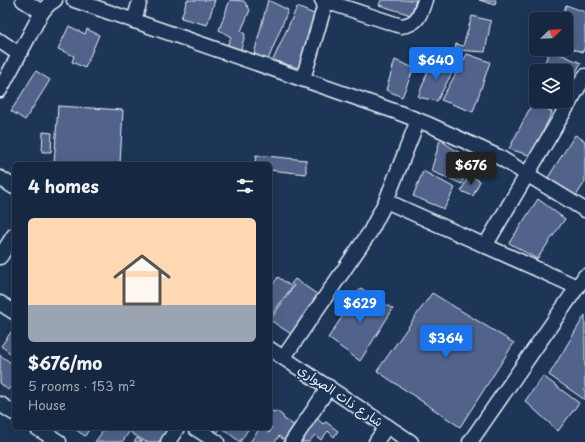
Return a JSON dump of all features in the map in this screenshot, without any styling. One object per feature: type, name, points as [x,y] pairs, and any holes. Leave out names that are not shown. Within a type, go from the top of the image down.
[{"type":"street","points":[[23,0],[42,12]]},
{"type":"street","points":[[0,90],[42,12],[55,0]]},
{"type":"street","points":[[74,0],[418,120],[465,140],[499,157],[585,210]]},
{"type":"street","points":[[134,21],[140,0]]},
{"type":"street","points":[[303,80],[324,1],[400,26],[408,25],[414,22],[419,16],[425,0]]},
{"type":"street","points":[[0,41],[19,54]]},
{"type":"street","points":[[485,246],[585,76]]},
{"type":"street","points":[[284,357],[370,232],[386,201],[418,120]]},
{"type":"street","points":[[0,178],[12,186]]},
{"type":"street","points":[[386,201],[485,246],[581,282],[470,442]]},
{"type":"street","points":[[0,257],[12,239]]},
{"type":"street","points":[[0,303],[12,311]]},
{"type":"street","name":"شارع ذات الصواري","points":[[272,349],[411,442]]},
{"type":"street","points":[[292,442],[329,387]]},
{"type":"street","points":[[0,404],[12,412]]},
{"type":"street","points":[[376,442],[386,426]]},
{"type":"street","points":[[40,430],[59,442]]},
{"type":"street","points":[[168,442],[176,430]]},
{"type":"street","points":[[198,430],[217,442]]},
{"type":"building","points":[[187,0],[215,0],[207,25],[181,18]]},
{"type":"building","points":[[230,0],[244,1],[250,10],[241,31],[245,34],[241,50],[227,46],[231,37],[219,30]]},
{"type":"building","points":[[268,0],[288,10],[268,60],[254,54]]},
{"type":"building","points":[[381,0],[416,0],[411,15],[379,5]]},
{"type":"building","points":[[479,0],[496,0],[495,5]]},
{"type":"building","points":[[566,5],[585,12],[585,45],[583,52],[573,49],[573,12],[564,12]]},
{"type":"building","points":[[297,7],[319,16],[301,69],[273,60]]},
{"type":"building","points":[[472,16],[491,21],[485,52],[455,50],[456,44],[463,46]]},
{"type":"building","points":[[69,26],[85,34],[87,29],[99,35],[85,68],[72,62],[74,56],[58,49]]},
{"type":"building","points":[[467,54],[490,62],[473,112],[441,100]]},
{"type":"building","points":[[547,56],[564,56],[581,63],[573,77],[573,64],[544,64]]},
{"type":"building","points":[[395,60],[414,68],[402,97],[386,90]]},
{"type":"building","points":[[432,60],[455,67],[437,101],[418,97]]},
{"type":"building","points":[[36,71],[50,80],[25,120],[11,111]]},
{"type":"building","points":[[58,106],[123,110],[120,162],[54,162]]},
{"type":"building","points":[[530,108],[544,108],[552,112],[532,156],[509,149]]},
{"type":"building","points":[[43,132],[52,133],[51,152],[42,152]]},
{"type":"building","points":[[575,135],[585,141],[585,182],[576,196],[547,179]]},
{"type":"building","points":[[440,140],[469,159],[462,184],[431,171]]},
{"type":"building","points":[[256,155],[306,160],[306,174],[272,170],[272,162],[255,162]]},
{"type":"building","points":[[423,171],[455,188],[444,209],[413,196]]},
{"type":"building","points":[[469,175],[480,181],[473,196],[461,191]]},
{"type":"building","points":[[538,199],[565,219],[537,259],[509,243]]},
{"type":"building","points":[[278,277],[292,287],[272,314],[272,286]]},
{"type":"building","points":[[295,279],[321,297],[294,336],[272,321],[272,317],[294,286],[291,284]]},
{"type":"building","points":[[361,288],[393,309],[360,361],[328,338]]},
{"type":"building","points":[[432,293],[514,343],[460,427],[377,371]]},
{"type":"building","points":[[585,315],[585,400],[549,375]]},
{"type":"building","points":[[12,331],[12,354],[1,346]]},
{"type":"building","points":[[0,355],[12,364],[12,385],[8,390],[0,383]]},
{"type":"building","points":[[543,376],[579,403],[558,431],[525,401]]},
{"type":"building","points":[[272,411],[277,411],[283,416],[284,419],[294,425],[284,440],[279,436],[275,442],[250,442],[259,430],[265,430],[269,433],[272,430]]},
{"type":"building","points":[[316,418],[323,424],[326,422],[338,431],[334,437],[328,431],[321,440],[315,435],[309,442],[300,442]]},
{"type":"building","points":[[76,430],[89,430],[85,436]]},
{"type":"building","points":[[104,430],[131,430],[122,442],[95,442]]},
{"type":"building","points":[[133,430],[168,430],[159,442],[146,442],[131,433]]},
{"type":"building","points":[[225,430],[248,430],[240,442]]},
{"type":"building","points":[[137,438],[143,442],[134,442]]}]
